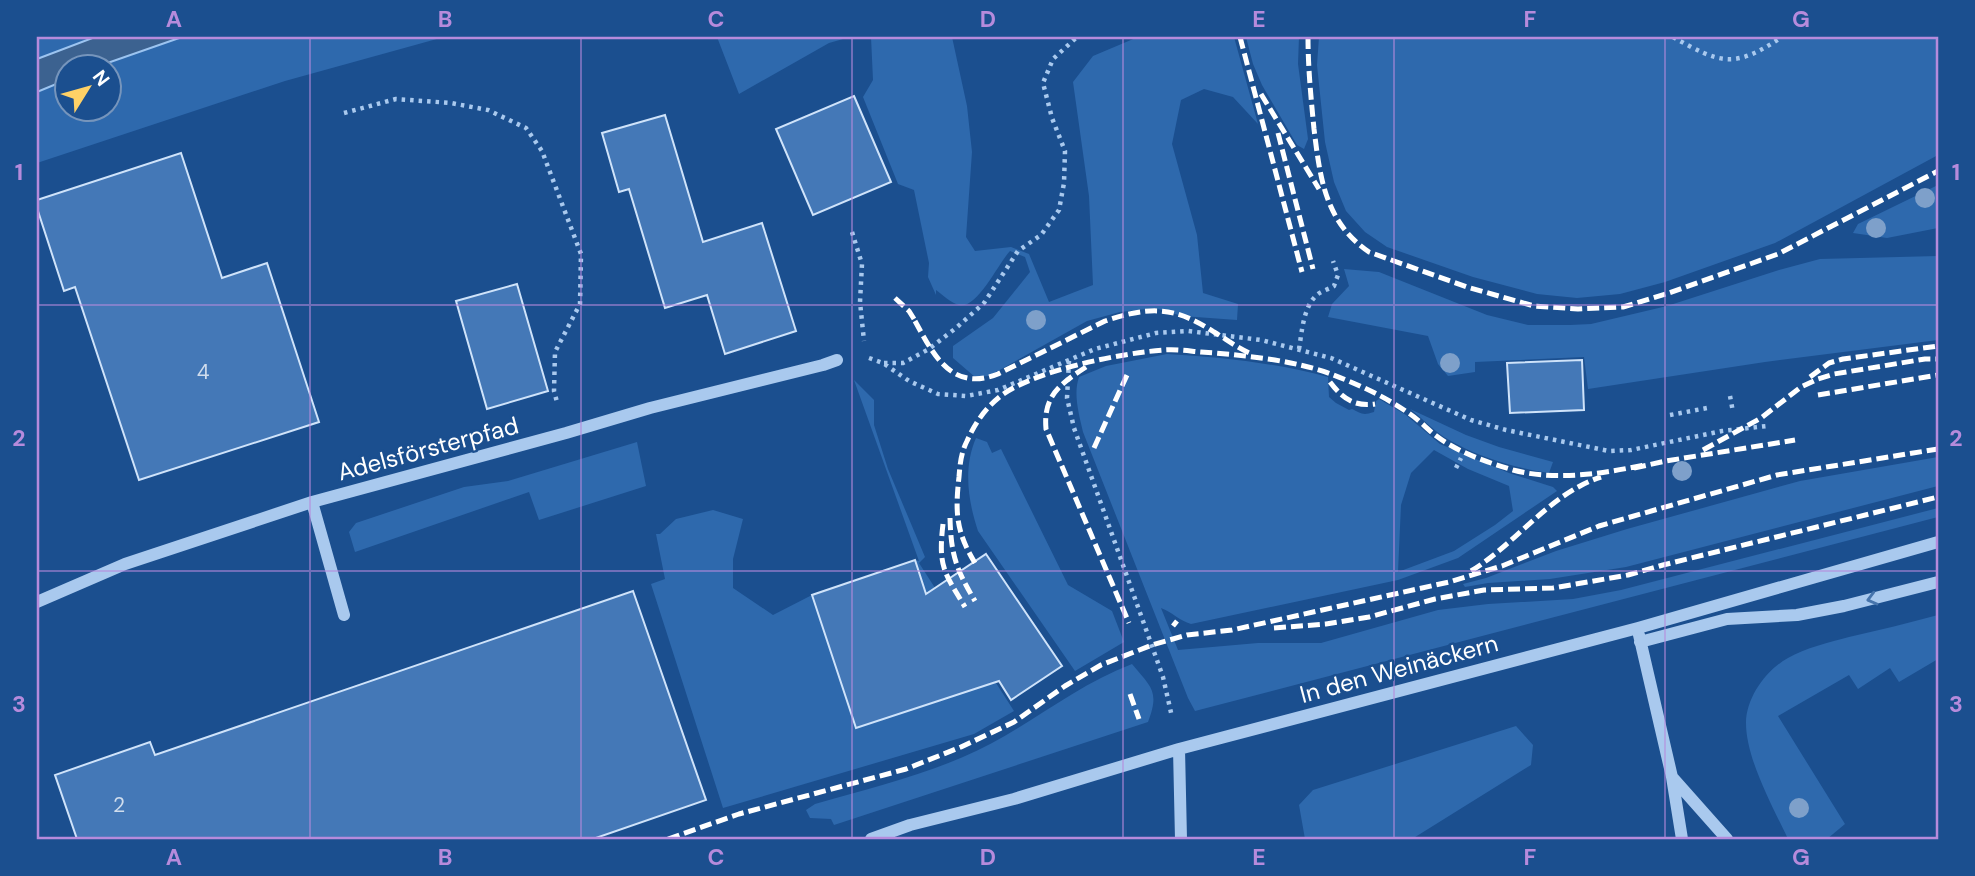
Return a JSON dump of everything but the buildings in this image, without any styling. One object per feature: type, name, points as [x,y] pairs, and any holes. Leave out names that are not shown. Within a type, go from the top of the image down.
[{"type":"street","name":"Adelsförsterpfad","points":[[37,602],[125,564],[312,502],[650,408],[837,360]]},
{"type":"street","points":[[312,502],[344,615]]},
{"type":"street","name":"In den Weinäckern","points":[[871,839],[910,825],[1014,799],[1179,749],[1637,628],[1938,542]]},
{"type":"street","points":[[1640,642],[1727,619],[1797,615],[1938,582]]},
{"type":"street","points":[[1637,628],[1672,777],[1682,839]]},
{"type":"street","points":[[1179,749],[1181,839]]},
{"type":"street","points":[[1672,777],[1727,839]]},
{"type":"path","points":[[883,363],[903,363],[929,349],[965,320],[984,303],[1018,251],[1041,235],[1059,210],[1065,183],[1065,151],[1052,118],[1043,83],[1053,59],[1077,37]]},
{"type":"path","points":[[1673,37],[1705,55],[1730,61],[1760,51],[1782,37]]},
{"type":"path","points":[[344,113],[396,99],[452,103],[488,110],[526,128],[542,151],[580,254],[580,304],[555,352],[554,391],[566,433]]},
{"type":"path","points":[[852,232],[862,264],[860,302],[866,356]]},
{"type":"path","points":[[1299,349],[1305,318],[1313,300],[1319,293],[1334,286],[1338,275],[1333,261]]},
{"type":"path","points":[[837,360],[866,356],[938,394],[966,396],[998,390],[1095,349],[1156,333],[1188,331],[1261,340],[1331,358],[1471,420],[1609,451],[1631,450],[1722,431],[1767,426]]},
{"type":"path","points":[[1069,361],[1067,398],[1074,428],[1163,677],[1179,749]]},
{"type":"path","points":[[1730,396],[1733,412]]},
{"type":"path","points":[[1687,402],[1689,411]]},
{"type":"path","points":[[1670,415],[1707,408]]},
{"type":"path","points":[[1456,468],[1461,458]]},
{"type":"shaded area","points":[[37,37],[95,37],[52,52],[37,59]]},
{"type":"shaded area","points":[[95,37],[182,37],[122,58],[122,52],[55,52]]},
{"type":"shaded area","points":[[182,37],[444,37],[285,81],[37,163],[37,92],[52,86],[52,122],[122,122],[122,58]]},
{"type":"shaded area","points":[[717,37],[850,37],[829,43],[739,94]]},
{"type":"shaded area","points":[[871,37],[952,37],[967,106],[972,152],[966,237],[975,251],[1011,247],[1029,254],[1049,302],[1093,285],[1089,196],[1073,82],[1093,56],[1138,37],[1234,37],[1258,124],[1233,97],[1204,89],[1181,100],[1172,144],[1197,235],[1203,293],[1238,304],[1237,320],[1182,316],[1155,308],[1120,312],[1087,321],[989,376],[975,377],[953,358],[953,346],[993,318],[1030,272],[1025,257],[1010,251],[980,293],[966,305],[950,301],[936,290],[936,295],[928,277],[929,263],[914,190],[898,184],[863,97],[873,80]]},
{"type":"shaded area","points":[[1246,37],[1299,37],[1298,64],[1308,139],[1304,149],[1297,145],[1262,85]]},
{"type":"shaded area","points":[[1319,37],[1938,37],[1938,155],[1775,243],[1665,282],[1620,294],[1577,298],[1537,294],[1473,277],[1387,247],[1365,232],[1346,211],[1334,182],[1325,142],[1317,65]]},
{"type":"shaded area","points":[[52,53],[52,86],[37,92],[37,59]]},
{"type":"shaded area","points":[[1938,185],[1938,228],[1887,238],[1853,233],[1858,224]]},
{"type":"shaded area","points":[[1938,256],[1938,340],[1765,362],[1588,389],[1584,357],[1475,362],[1475,372],[1448,376],[1438,364],[1428,336],[1328,317],[1332,304],[1349,286],[1344,269],[1379,272],[1487,315],[1528,325],[1570,325],[1591,324],[1667,306],[1820,259]]},
{"type":"shaded area","points":[[1167,354],[1248,361],[1328,377],[1329,397],[1349,410],[1364,414],[1374,412],[1379,399],[1406,415],[1440,444],[1509,473],[1553,487],[1557,491],[1458,558],[1398,580],[1191,624],[1161,608],[1178,650],[1258,643],[1321,643],[1438,610],[1573,599],[1621,590],[1938,508],[1938,517],[1195,711],[1083,432],[1078,411],[1079,377],[1106,366]],"holes":[[[1434,450],[1468,469],[1509,486],[1513,511],[1454,551],[1398,572],[1401,505],[1411,473]]]},
{"type":"shaded area","points":[[854,380],[874,400],[874,425],[888,469],[925,557],[919,563],[1014,711],[974,734],[723,808],[651,584],[665,579],[656,534],[660,534],[676,519],[713,510],[743,519],[733,559],[733,588],[773,615],[812,595],[856,728],[959,694],[915,560],[919,561]]},
{"type":"shaded area","points":[[1410,409],[1466,435],[1553,462],[1549,473],[1522,468],[1468,450],[1444,437]]},
{"type":"shaded area","points":[[976,438],[987,442],[992,453],[1001,449],[1068,585],[1112,611],[1124,642],[1075,671],[978,531],[968,484],[969,461]]},
{"type":"shaded area","points":[[637,442],[646,486],[539,520],[529,492],[355,552],[349,532],[356,523],[464,487],[508,481]]},
{"type":"shaded area","points":[[1938,457],[1938,486],[1626,567],[1550,579],[1465,587],[1463,584],[1627,529],[1800,481]]},
{"type":"shaded area","points":[[1938,615],[1938,659],[1899,682],[1890,668],[1858,689],[1849,675],[1778,716],[1845,824],[1827,839],[1788,839],[1761,782],[1747,737],[1749,704],[1765,677],[1780,663],[1802,651]]},
{"type":"shaded area","points":[[1132,664],[1152,690],[1152,712],[1148,722],[834,825],[831,819],[810,818],[806,810],[815,804],[909,777],[963,757],[1006,735],[1088,685]]},
{"type":"shaded area","points":[[1516,726],[1533,745],[1531,765],[1412,839],[1305,839],[1299,805],[1313,790]]},
{"type":"railway","points":[[1240,37],[1302,272]]},
{"type":"railway","points":[[1308,37],[1314,129],[1322,182],[1327,198],[1343,227],[1369,252],[1467,287],[1534,306],[1578,309],[1623,307],[1666,294],[1778,254],[1938,171]]},
{"type":"railway","points":[[1261,94],[1319,189]]},
{"type":"railway","points":[[1278,133],[1313,269]]},
{"type":"railway","points":[[895,298],[914,319]]},
{"type":"railway","points":[[915,321],[937,358],[946,367],[968,378],[998,374],[1105,321],[1149,311],[1186,317],[1252,354]]},
{"type":"railway","points":[[1810,377],[1829,363],[1843,359],[1938,346]]},
{"type":"railway","points":[[975,563],[958,522],[957,501],[962,454],[970,434],[982,416],[1002,395],[1017,386],[1080,364],[1125,355],[1182,350],[1267,359],[1316,369],[1351,382],[1389,401],[1462,451],[1513,470],[1562,476],[1644,465]]},
{"type":"railway","points":[[1703,450],[1761,418],[1801,387],[1818,379],[1834,374],[1938,359]]},
{"type":"railway","points":[[1086,367],[1061,385],[1050,399],[1046,429],[1129,623]]},
{"type":"railway","points":[[1094,448],[1127,375]]},
{"type":"railway","points":[[1818,395],[1938,375]]},
{"type":"railway","points":[[1330,382],[1339,393],[1355,403],[1375,404]]},
{"type":"railway","points":[[1634,468],[1795,440]]},
{"type":"railway","points":[[668,839],[739,814],[906,769],[961,747],[1014,722],[1065,686],[1101,665],[1152,645],[1187,635],[1232,630],[1449,582],[1502,566],[1599,526],[1777,475],[1938,449]]},
{"type":"railway","points":[[1471,571],[1488,560],[1565,495],[1601,477]]},
{"type":"railway","points":[[1274,628],[1369,617],[1435,599],[1484,590],[1553,588],[1628,575],[1938,497]]},
{"type":"railway","points":[[950,518],[956,561],[975,601]]},
{"type":"railway","points":[[943,524],[941,550],[944,568],[965,607]]},
{"type":"railway","points":[[1173,626],[1177,621]]},
{"type":"railway","points":[[1130,694],[1139,719]]}]
